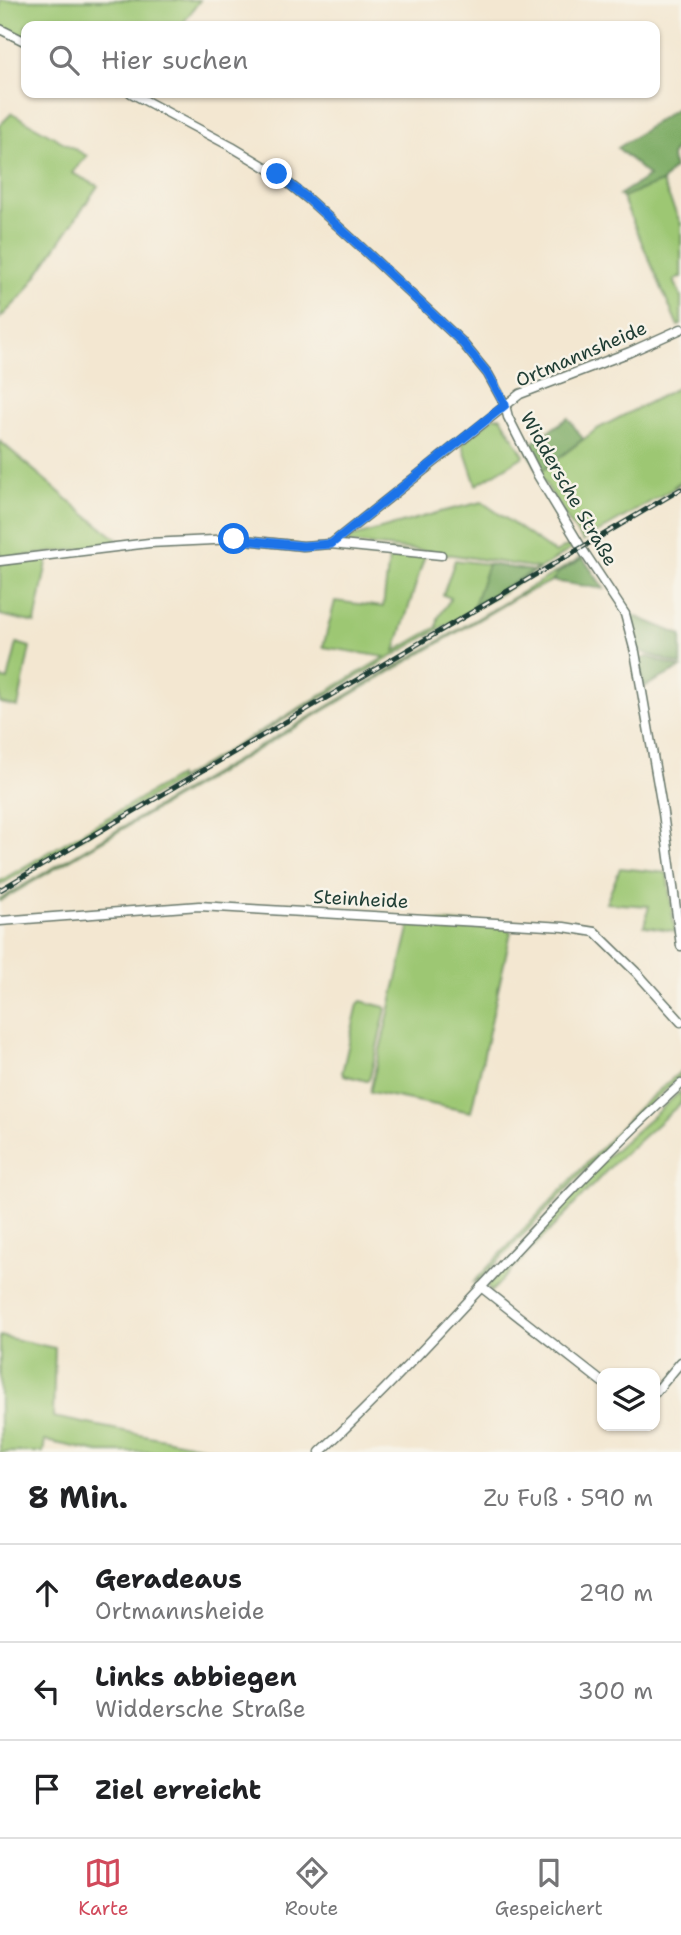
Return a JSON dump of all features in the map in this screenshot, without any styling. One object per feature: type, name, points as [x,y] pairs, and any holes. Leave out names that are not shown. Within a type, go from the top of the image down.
[{"type":"street","points":[[0,29],[21,39]]},
{"type":"street","name":"Widdersche Straße","points":[[140,98],[277,174],[308,199],[461,341],[488,374],[537,474],[625,614],[635,652],[663,813],[681,946]]},
{"type":"street","name":"Ortmannsheide","points":[[331,544],[520,394],[630,352],[681,329]]},
{"type":"street","points":[[0,561],[149,543],[234,539],[303,546],[331,544],[441,555]]},
{"type":"street","name":"Steinheide","points":[[0,921],[199,906],[564,927],[595,932],[681,1022]]},
{"type":"street","points":[[320,1452],[395,1378],[582,1179],[681,1084]]},
{"type":"street","points":[[481,1287],[597,1378]]},
{"type":"street","points":[[660,1387],[681,1362]]},
{"type":"green space","points":[[0,0],[200,0],[185,21],[21,21],[21,37],[0,27]]},
{"type":"green space","points":[[681,105],[681,142],[671,156],[674,168],[662,182],[622,197],[619,195],[649,176],[618,148]]},
{"type":"green space","points":[[12,113],[87,156],[72,173],[98,186],[24,294],[0,318],[0,125]]},
{"type":"green space","points":[[662,182],[681,224],[681,277],[674,280],[681,297],[681,325],[678,326],[622,197]]},
{"type":"green space","points":[[681,386],[681,481],[673,487],[681,484],[583,541],[539,473],[597,429]]},
{"type":"green space","points":[[494,417],[501,417],[524,456],[476,485],[462,443]]},
{"type":"green space","points":[[568,418],[583,439],[539,473],[526,447]]},
{"type":"green space","points":[[0,441],[123,544],[7,558],[0,554]]},
{"type":"green space","points":[[482,502],[555,553],[574,542],[576,546],[513,586],[0,885],[0,881],[178,776],[178,780],[385,657],[323,647],[335,601],[383,607],[390,551],[425,555],[395,651],[437,627],[438,618],[451,598],[443,595],[455,560],[488,564],[475,605],[538,568],[427,551],[335,542]]},
{"type":"green space","points":[[48,557],[35,623],[0,615],[0,563]]},
{"type":"green space","points":[[582,557],[558,573],[552,581],[519,596],[0,901],[0,899]]},
{"type":"green space","points":[[583,558],[604,589],[552,581],[558,573]]},
{"type":"green space","points":[[488,564],[533,571],[474,605]]},
{"type":"green space","points":[[627,613],[681,635],[681,665],[636,650]]},
{"type":"green space","points":[[17,643],[30,647],[18,707],[0,703],[0,678],[8,680]]},
{"type":"green space","points":[[648,657],[681,668],[644,687],[638,660]]},
{"type":"green space","points":[[620,868],[667,873],[675,931],[644,926],[649,906],[606,903]]},
{"type":"green space","points":[[411,920],[509,926],[508,931],[511,932],[471,1112],[370,1092]]},
{"type":"green space","points":[[361,1001],[386,1009],[367,1081],[342,1073],[358,1004]]},
{"type":"green space","points":[[681,1071],[681,1076],[639,1114],[479,1281],[474,1282],[641,1106]]},
{"type":"green space","points":[[681,1091],[681,1103],[613,1164],[491,1292],[487,1286],[608,1156]]},
{"type":"green space","points":[[0,1336],[55,1348],[53,1417],[230,1452],[99,1452],[45,1441],[43,1452],[0,1452]]},
{"type":"railway","points":[[0,890],[681,489]]},
{"type":"route","points":[[234,539],[303,546],[331,544],[505,405],[488,374],[461,341],[361,247],[277,174]]}]
